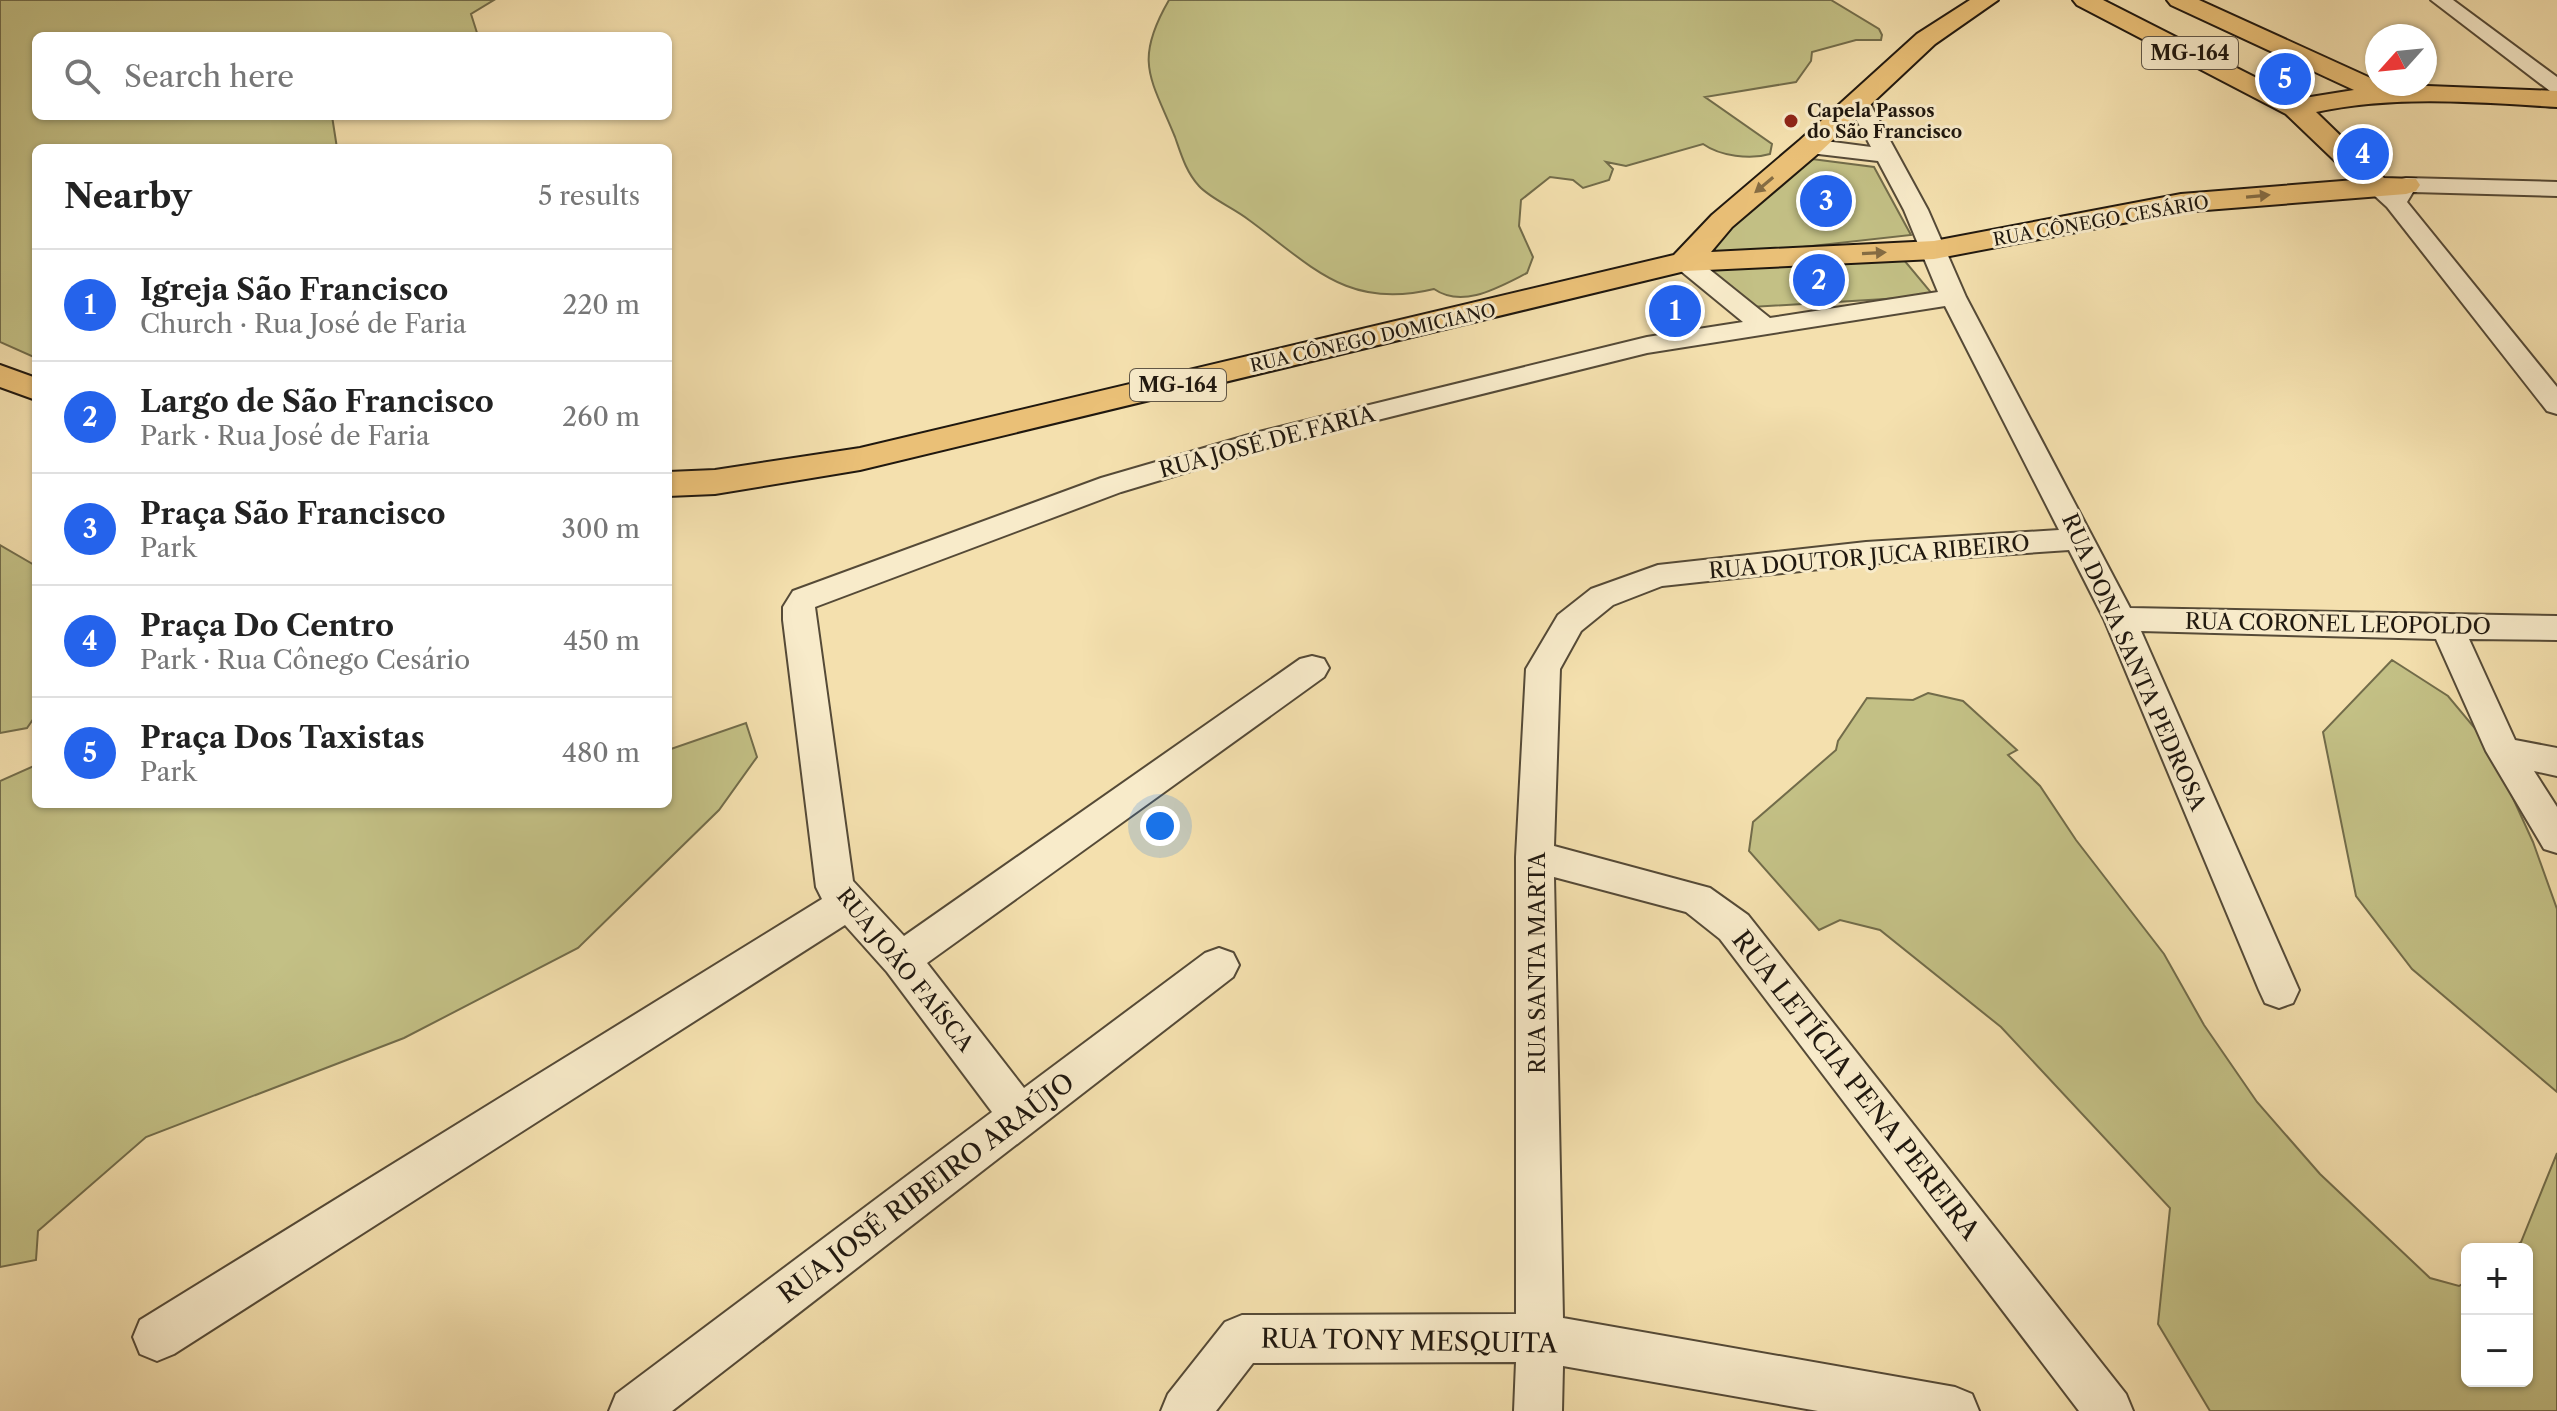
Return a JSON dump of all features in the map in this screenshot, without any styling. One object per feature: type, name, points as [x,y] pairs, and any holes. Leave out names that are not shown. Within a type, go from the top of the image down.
[{"type":"main road","points":[[1685,262],[1722,221],[1810,146],[1926,39],[1986,0]]},
{"type":"main road","name":"MG-164","points":[[2085,0],[2295,108],[2392,191]]},
{"type":"main road","name":"MG-164","points":[[2179,0],[2365,84]]},
{"type":"main road","points":[[2303,57],[2392,191]]},
{"type":"main road","name":"MG-164","points":[[2437,93],[2557,99]]},
{"type":"main road","name":"MG-164","points":[[2295,108],[2368,96]]},
{"type":"main road","name":"RUA CÔNEGO CESÁRIO","points":[[1934,250],[2181,203],[2392,191]]},
{"type":"main road","name":"MG-164","points":[[1685,262],[1934,250]]},
{"type":"main road","name":"RUA CÔNEGO DOMICIANO","points":[[672,484],[715,482],[860,459],[1685,262]]},
{"type":"main road","points":[[0,375],[32,388]]},
{"type":"street","points":[[2441,0],[2557,87]]},
{"type":"street","name":"RUA DONA SANTA PEDROSA","points":[[1857,100],[1916,210],[1953,297],[2120,619],[2279,990]]},
{"type":"street","points":[[1810,146],[1885,155]]},
{"type":"street","name":"RUA CÔNEGO CESÁRIO","points":[[2392,191],[2557,189]]},
{"type":"street","points":[[2392,191],[2557,405]]},
{"type":"street","points":[[1685,262],[1764,326]]},
{"type":"street","name":"RUA JOSÉ DE FARIA","points":[[799,620],[799,607],[812,594],[1111,485],[1269,438],[1632,348],[1953,297]]},
{"type":"street","name":"RUA DOUTOR JUCA RIBEIRO","points":[[1658,576],[1866,553],[2081,539]]},
{"type":"street","name":"RUA SANTA MARTA","points":[[1538,1411],[1535,857],[1543,669],[1569,623],[1602,597],[1658,576]]},
{"type":"street","name":"RUA CORONEL LEOPOLDO","points":[[2120,619],[2438,628],[2557,628]]},
{"type":"street","name":"RUA JOÃO FAÍSCA","points":[[799,620],[835,887],[901,960],[1020,1116]]},
{"type":"street","points":[[2438,628],[2503,751],[2557,838]]},
{"type":"street","points":[[901,960],[1312,668]]},
{"type":"street","points":[[2503,751],[2557,762]]},
{"type":"street","name":"RUA LETÍCIA PENA PEREIRA","points":[[1535,857],[1697,899],[1734,927],[2109,1411]]},
{"type":"street","points":[[157,1337],[848,903]]},
{"type":"street","name":"RUA JOSÉ RIBEIRO ARAÚJO","points":[[633,1411],[1219,965]]},
{"type":"street","name":"RUA TONY MESQUITA","points":[[1185,1411],[1242,1339],[1540,1338],[1955,1411]]},
{"type":"shaded area","points":[[0,0],[494,0],[471,14],[477,32],[32,32],[32,120],[333,120],[336,144],[32,144],[32,356],[0,342]]},
{"type":"shaded area","points":[[1169,0],[1831,0],[1879,29],[1882,35],[1881,40],[1856,40],[1812,52],[1811,61],[1796,82],[1705,97],[1772,144],[1770,154],[1735,156],[1703,144],[1626,166],[1606,162],[1613,169],[1609,180],[1583,188],[1573,180],[1550,177],[1521,200],[1519,226],[1533,257],[1527,273],[1481,294],[1469,296],[1445,295],[1434,289],[1378,294],[1355,289],[1313,268],[1194,181],[1150,70],[1151,39]]},
{"type":"shaded area","points":[[1812,159],[1874,167],[1911,235],[1704,258],[1706,243]]},
{"type":"shaded area","points":[[1899,254],[1934,296],[1751,307],[1697,264]]},
{"type":"shaded area","points":[[0,545],[32,564],[32,721],[27,728],[0,733]]},
{"type":"shaded area","points":[[2392,660],[2448,696],[2478,732],[2501,772],[2533,842],[2557,909],[2557,1092],[2412,969],[2356,896],[2323,732]]},
{"type":"shaded area","points":[[1928,693],[1963,701],[2017,750],[2008,755],[2040,786],[2076,840],[2164,954],[2204,1025],[2257,1102],[2320,1174],[2430,1278],[2461,1285],[2461,1387],[2533,1387],[2533,1243],[2520,1243],[2557,1153],[2557,1411],[2210,1411],[2158,1324],[2170,1208],[2001,1027],[1880,930],[1840,920],[1819,930],[1749,851],[1753,822],[1836,750],[1838,741],[1867,698],[1913,700]]},
{"type":"shaded area","points":[[746,723],[757,757],[719,810],[578,948],[404,1038],[146,1137],[38,1231],[36,1260],[0,1267],[0,781],[32,767],[32,808],[672,808],[672,749]]},
{"type":"place","name":"Praça Dos Taxistas","points":[[2285,79]]},
{"type":"place","name":"Capela Passos do São Francisco","points":[[1791,121]]},
{"type":"place","name":"Praça Do Centro","points":[[2363,154]]},
{"type":"place","name":"Praça São Francisco","points":[[1826,201]]},
{"type":"place","name":"Largo de São Francisco","points":[[1819,280]]},
{"type":"place","name":"Igreja São Francisco","points":[[1675,311]]}]
